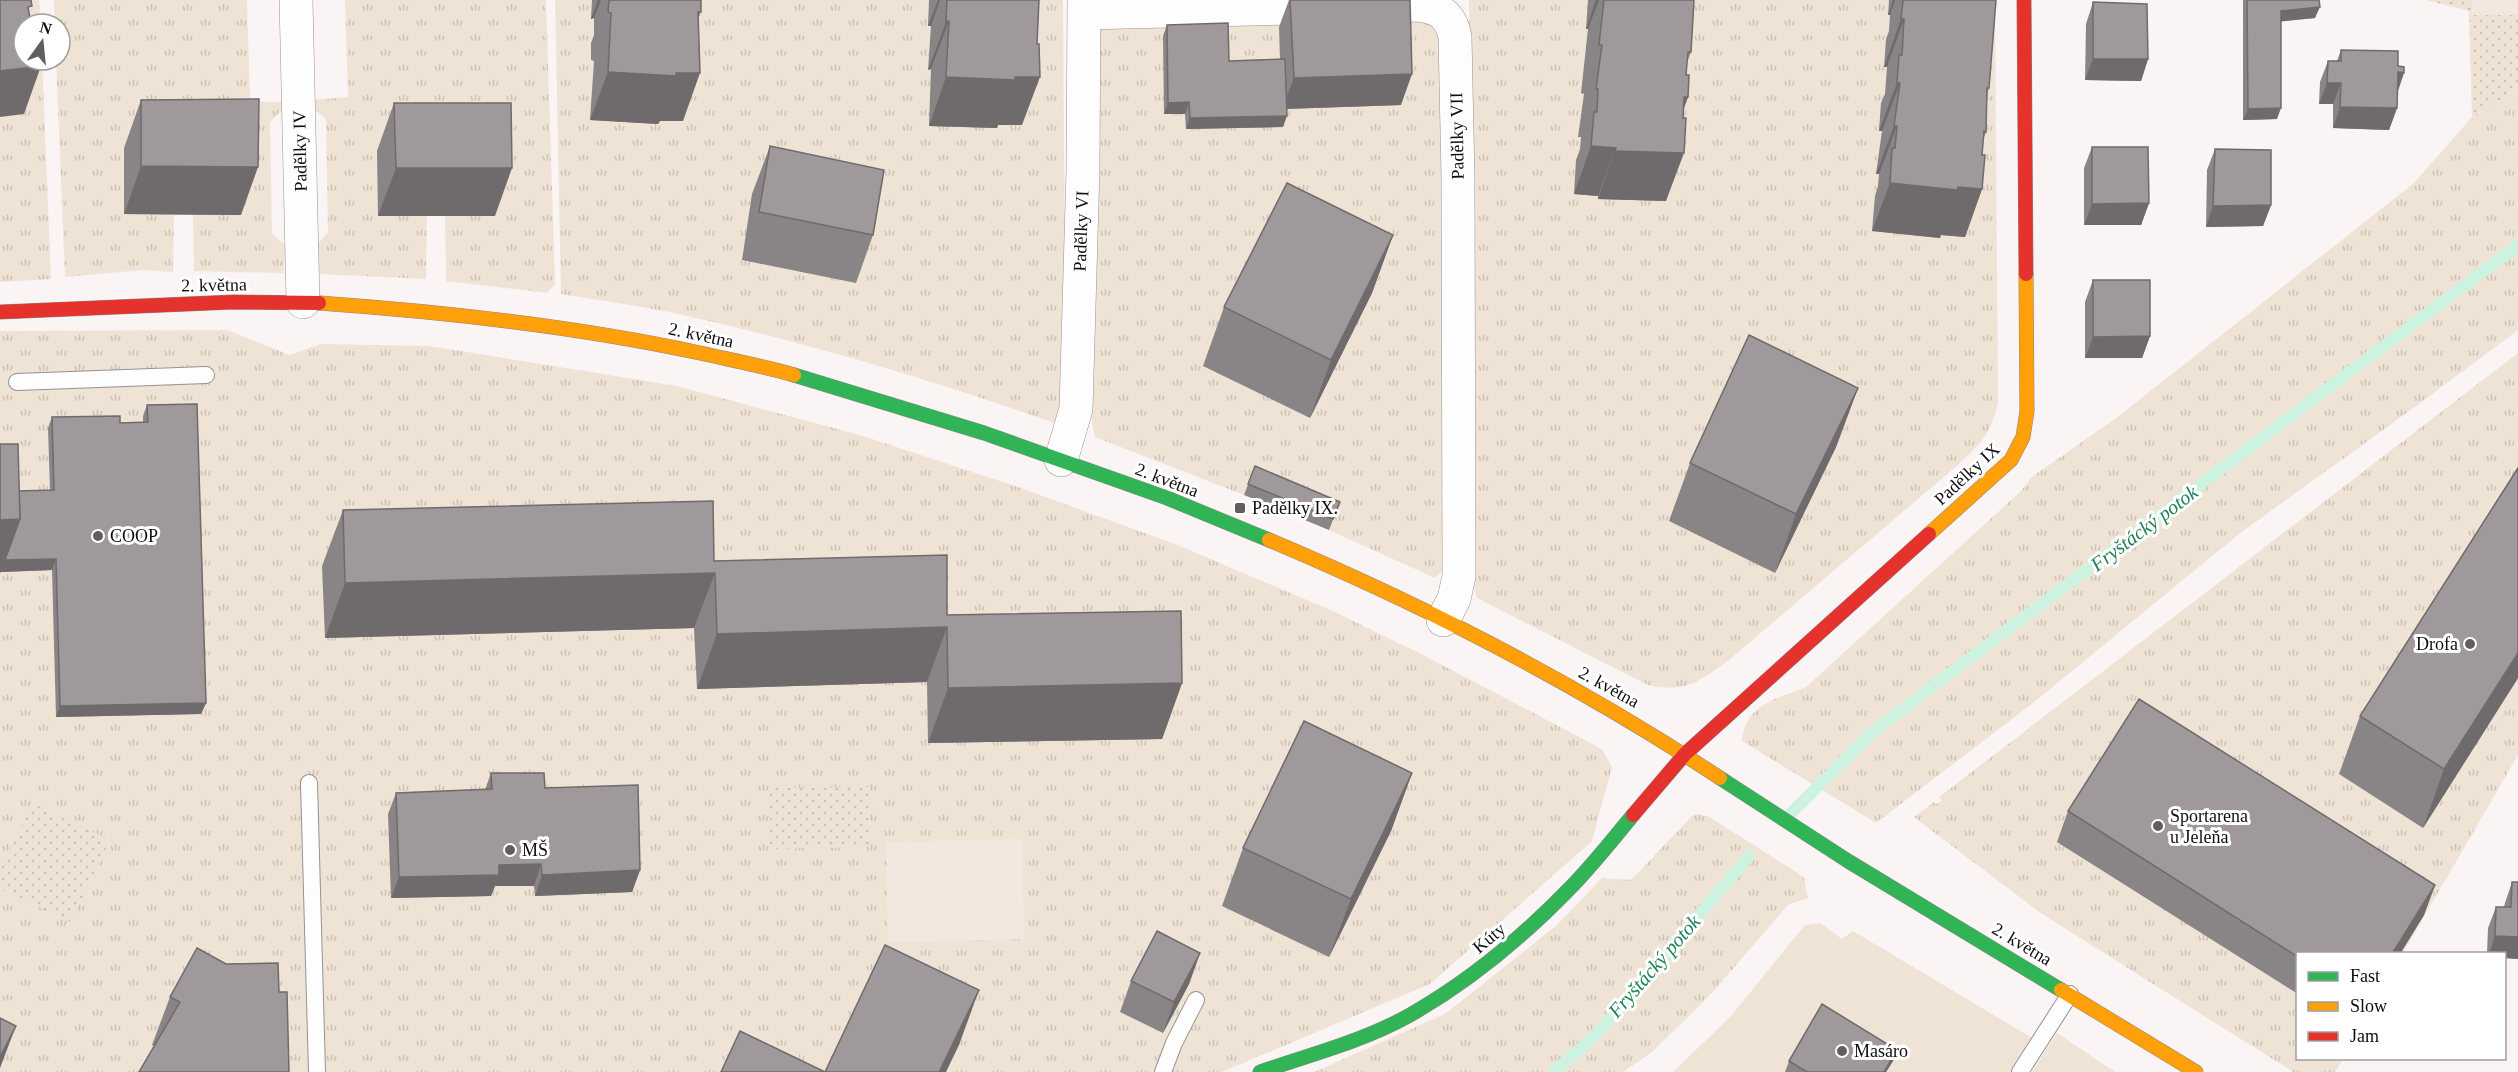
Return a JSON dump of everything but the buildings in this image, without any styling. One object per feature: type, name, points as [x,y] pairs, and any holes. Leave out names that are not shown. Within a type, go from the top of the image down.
[{"type":"street","name":"Padělky IV","points":[[296,0],[303,302]]},
{"type":"street","name":"Padělky IX","points":[[1685,754],[1994,475],[2019,448],[2027,411],[2024,0]]},
{"type":"street","name":"Padělky VII","points":[[1084,7],[1415,5],[1436,8],[1448,17],[1455,37],[1458,166],[1460,576],[1454,600],[1443,620]]},
{"type":"street","name":"Padělky VI","points":[[1061,460],[1076,409],[1084,7]]},
{"type":"street","name":"2. května","points":[[0,312],[234,302],[303,302],[432,311],[644,341],[790,374],[984,433],[1167,498],[1359,578],[1491,643],[1592,698],[1685,754],[1848,861],[2196,1072]]},
{"type":"street","name":"Kúty","points":[[1260,1072],[1362,1036],[1408,1016],[1459,984],[1512,943],[1574,884],[1685,754]]},
{"type":"lane","points":[[17,382],[206,375]]},
{"type":"lane","points":[[309,783],[317,1072]]},
{"type":"lane","points":[[2020,1072],[2070,994]]},
{"type":"lane","points":[[1163,1072],[1174,1043],[1196,1000]]},
{"type":"green space","points":[[0,0],[39,0],[40,12],[12,12],[12,72],[42,72],[51,279],[0,282]]},
{"type":"green space","points":[[54,0],[247,0],[250,101],[282,102],[283,109],[270,122],[272,234],[287,246],[283,273],[194,271],[193,215],[174,215],[173,272],[143,270],[65,277],[56,72],[72,72],[72,12],[54,12]]},
{"type":"green space","points":[[345,0],[546,0],[555,284],[547,293],[446,281],[445,216],[427,216],[426,279],[319,274],[315,247],[328,232],[326,119],[312,107],[312,100],[348,97]]},
{"type":"green space","points":[[555,0],[1063,0],[1065,427],[923,379],[780,338],[668,312],[561,294]]},
{"type":"green space","points":[[1091,0],[1444,0],[1445,568],[1435,578],[1329,530],[1335,513],[1251,478],[1244,495],[1095,437],[1092,422]]},
{"type":"green space","points":[[1469,0],[1995,0],[1998,403],[1992,423],[1980,443],[1959,464],[1729,660],[1692,684],[1673,688],[1648,685],[1477,598],[1474,587]]},
{"type":"green space","points":[[2426,0],[2518,0],[2518,89],[2472,117],[2469,11]]},
{"type":"green space","points":[[2518,89],[2518,330],[2239,534],[2033,703],[1876,823],[1742,741],[1744,728],[1756,710],[1774,699],[1806,687],[2020,492],[2033,476],[2115,419],[2414,183],[2472,117]]},
{"type":"green space","points":[[227,330],[290,355],[320,344],[430,346],[677,386],[863,436],[1015,486],[1175,544],[1333,611],[1421,654],[1602,749],[1612,767],[1592,841],[1430,984],[1222,1072],[0,1072],[0,331]]},
{"type":"green space","points":[[2518,353],[2518,755],[2404,952],[2296,952],[2296,1060],[2342,1060],[2335,1072],[2293,1072],[2042,914],[1914,817],[1934,802],[1937,804],[1942,800],[1939,797]]},
{"type":"green space","points":[[869,787],[870,847],[770,849],[769,788]]},
{"type":"green space","points":[[32,803],[110,840],[71,922],[0,889],[0,871]]},
{"type":"green space","points":[[1694,814],[1708,816],[1796,872],[1804,878],[1808,898],[1788,905],[1711,994],[1652,1052],[1623,1072],[1314,1072],[1445,1014],[1556,926],[1602,878],[1631,880]]},
{"type":"green space","points":[[1820,923],[1842,939],[1853,931],[2032,1038],[2010,1072],[1886,1072],[1913,1028],[1893,1058],[1785,1072],[1673,1072],[1730,1017],[1805,925]]},
{"type":"green space","points":[[2057,1033],[2115,1072],[2032,1072]]},
{"type":"shaded area","points":[[2472,0],[2518,0],[2518,15],[2472,15]]},
{"type":"shaded area","points":[[1022,839],[1024,939],[888,942],[886,842]]},
{"type":"waterway","name":"Fryštácký potok","points":[[1785,819],[1875,730],[2518,245]]},
{"type":"waterway","name":"Fryštácký potok","points":[[1554,1072],[1590,1040],[1627,1000],[1749,856]]},
{"type":"traffic: fast","points":[[794,375],[984,433],[1167,498],[1269,540]]},
{"type":"traffic: fast","points":[[1720,778],[1848,861],[2061,990]]},
{"type":"traffic: fast","points":[[1260,1072],[1336,1047],[1392,1024],[1432,1002],[1476,972],[1556,903],[1633,815]]},
{"type":"traffic: slow","points":[[1929,534],[2011,460],[2023,437],[2027,411],[2026,274]]},
{"type":"traffic: slow","points":[[319,303],[463,316],[605,335],[653,343],[794,375]]},
{"type":"traffic: slow","points":[[1269,540],[1386,592],[1500,648],[1611,710],[1720,778]]},
{"type":"traffic: slow","points":[[2061,990],[2196,1072]]},
{"type":"traffic: jam","points":[[2024,0],[2026,274]]},
{"type":"traffic: jam","points":[[0,312],[234,302],[319,303]]},
{"type":"traffic: jam","points":[[1633,815],[1685,754],[1929,534]]},
{"type":"place","name":"Padělky IX.","points":[[1240,508]]},
{"type":"place","name":"COOP","points":[[98,536]]},
{"type":"place","name":"Drofa","points":[[2470,644]]},
{"type":"place","name":"Sportarena u Jeleňa","points":[[2158,826]]},
{"type":"place","name":"MŠ","points":[[510,850]]},
{"type":"place","name":"Masáro","points":[[1842,1051]]}]
